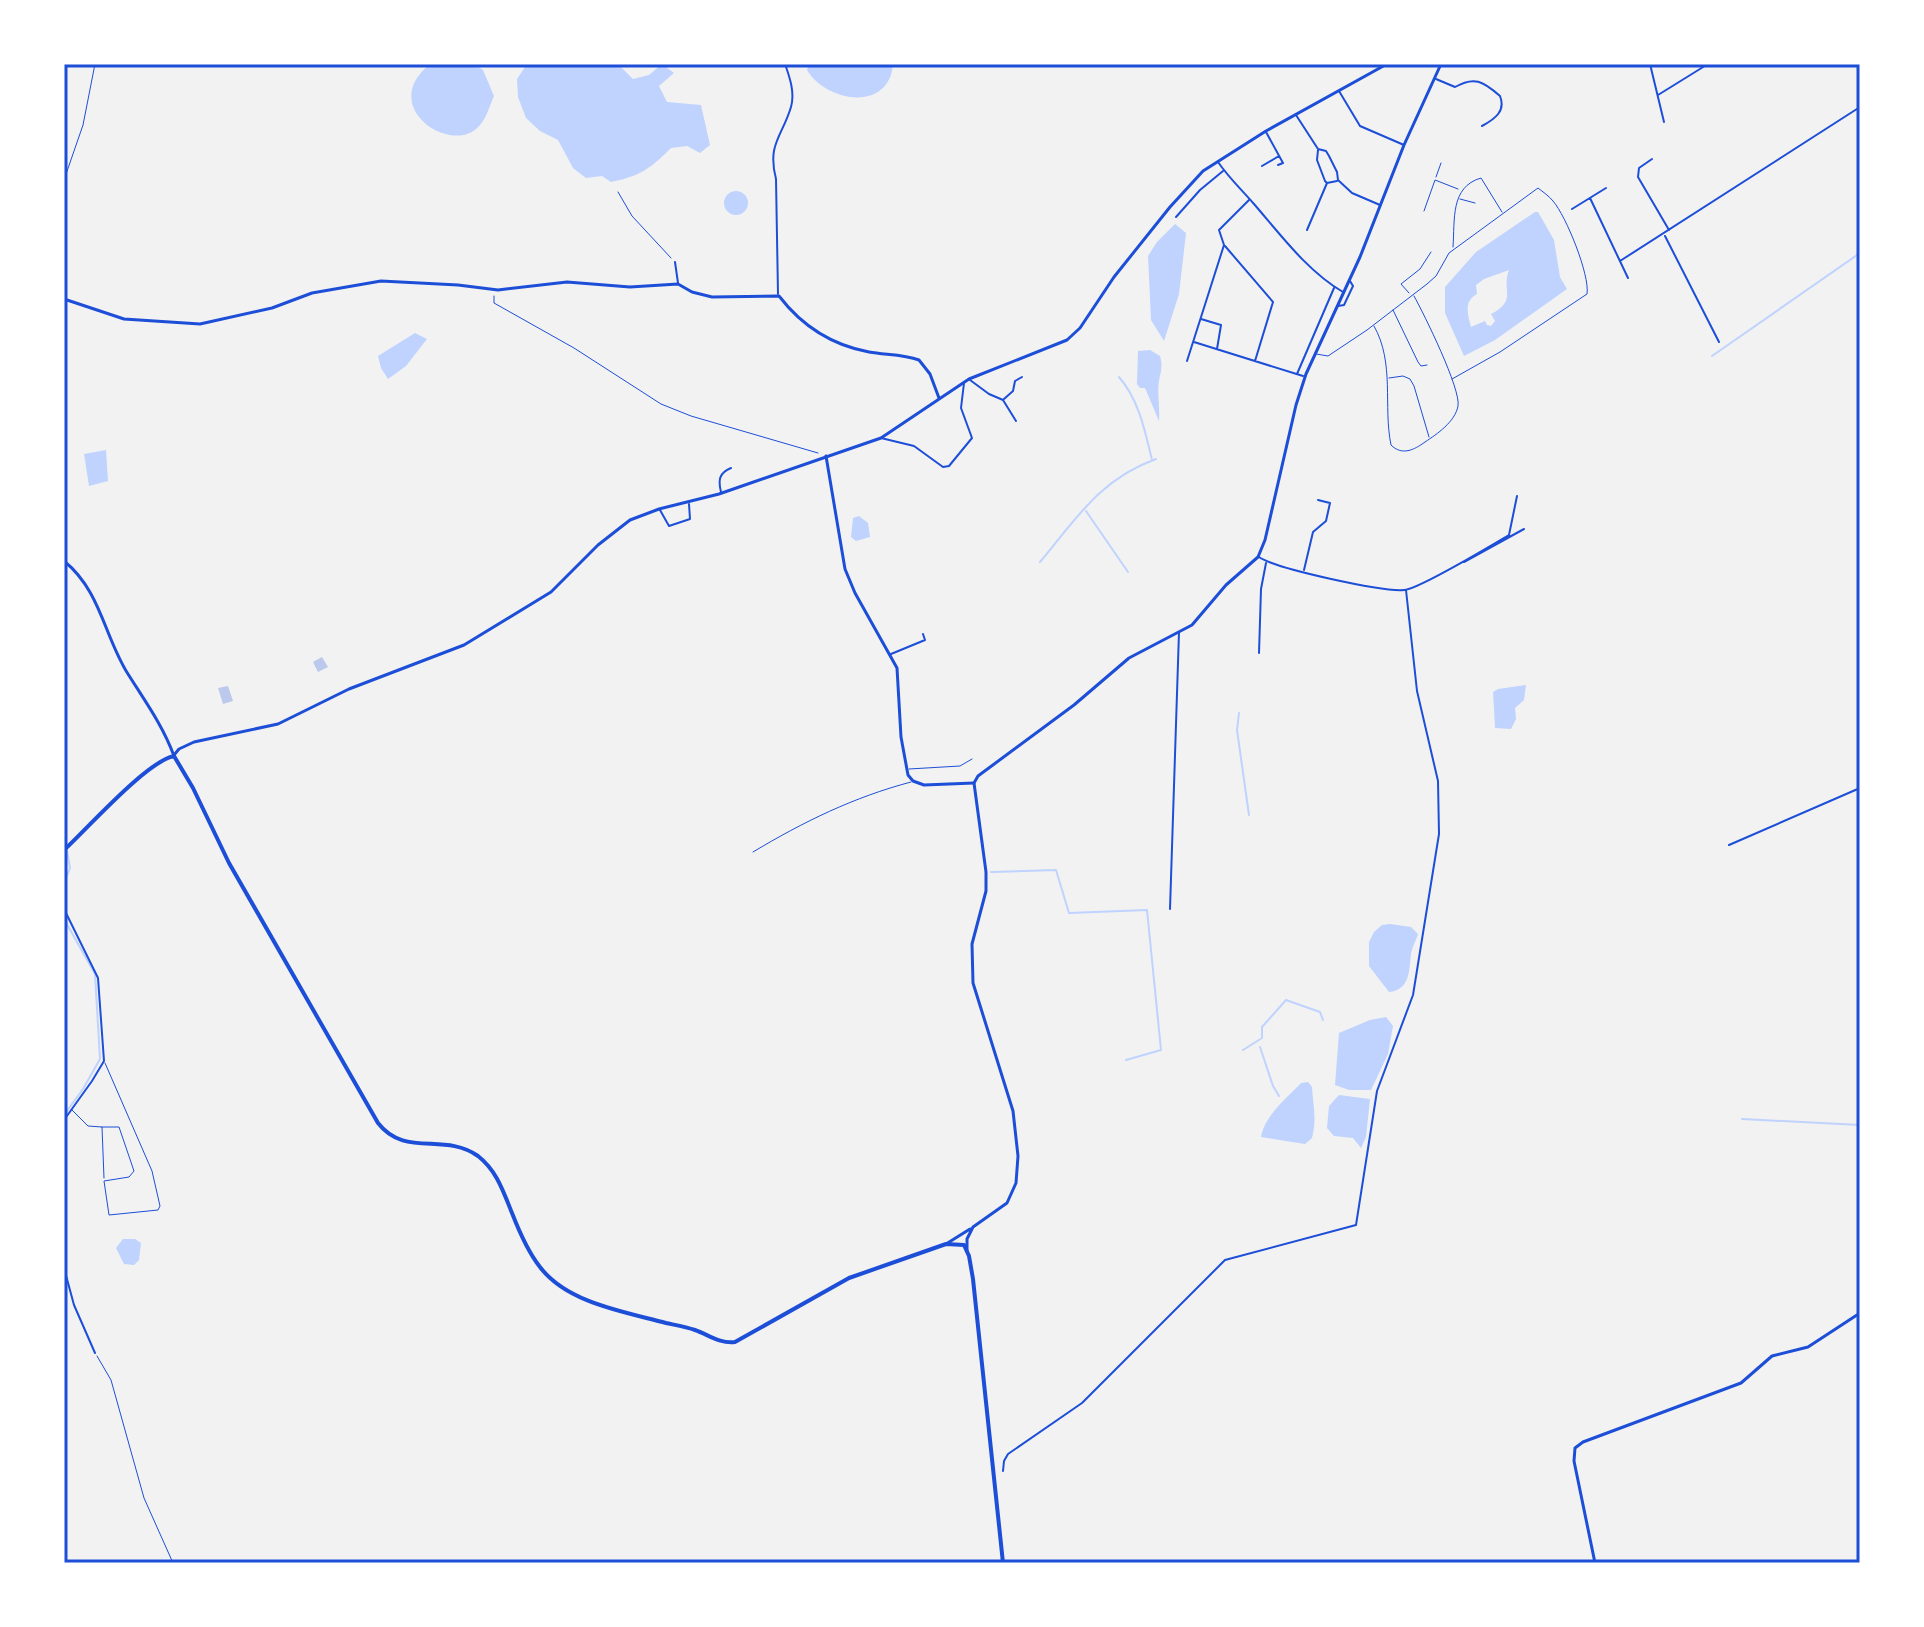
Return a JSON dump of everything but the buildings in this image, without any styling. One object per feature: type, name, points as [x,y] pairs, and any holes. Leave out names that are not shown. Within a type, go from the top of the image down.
[{"type":"main road","points":[[66,848],[139,779],[174,756],[179,749],[194,742],[278,724],[349,689],[464,645],[551,592],[598,545],[630,520],[722,493],[881,438],[967,380],[1070,337],[1198,175],[1266,131],[1387,64]]},
{"type":"main road","points":[[826,456],[845,569],[897,668],[901,737],[907,769],[913,781],[924,785],[974,783],[985,771],[1089,693],[1129,658],[1199,618],[1226,585],[1258,557],[1265,540],[1305,376],[1441,64]]},
{"type":"main road","points":[[64,299],[124,319],[200,324],[272,308],[312,293],[381,281],[494,290],[567,282],[630,287],[678,284],[692,292],[712,297],[779,296],[803,323],[825,338],[866,351],[919,360],[930,374],[939,398]]},
{"type":"main road","points":[[64,561],[82,575],[127,673],[164,732],[229,863],[386,1134],[404,1143],[450,1145],[477,1156],[501,1184],[512,1214],[538,1265],[571,1292],[596,1305],[696,1330],[728,1343],[743,1340],[849,1278],[946,1244],[1007,1203],[1016,1183],[1018,1156],[1013,1111],[973,983],[972,944],[986,891],[974,783]]},
{"type":"main road","points":[[973,1227],[967,1239],[967,1251],[976,1302],[1003,1563]]},
{"type":"main road","points":[[946,1244],[958,1243],[967,1251]]},
{"type":"main road","points":[[1595,1563],[1574,1461],[1575,1448],[1597,1436],[1741,1383],[1772,1356],[1808,1347],[1860,1313]]},
{"type":"street","points":[[779,296],[776,179],[772,162],[774,145],[791,108],[792,96],[785,64]]},
{"type":"street","points":[[1650,64],[1664,122]]},
{"type":"street","points":[[1658,95],[1708,64]]},
{"type":"street","points":[[1435,79],[1455,87],[1471,79],[1500,96],[1503,104],[1499,113],[1482,126]]},
{"type":"street","points":[[1339,90],[1360,126],[1404,145]]},
{"type":"street","points":[[1620,261],[1860,107]]},
{"type":"street","points":[[1296,114],[1318,149],[1319,166],[1327,183],[1307,230]]},
{"type":"street","points":[[1266,131],[1283,163],[1278,165]]},
{"type":"street","points":[[1318,149],[1326,151],[1338,180],[1352,193],[1381,205]]},
{"type":"street","points":[[1262,166],[1280,156]]},
{"type":"street","points":[[1652,159],[1639,168],[1638,177],[1669,231]]},
{"type":"street","points":[[1217,161],[1232,183],[1293,248],[1343,292]]},
{"type":"street","points":[[1176,217],[1200,190],[1224,170]]},
{"type":"street","points":[[1327,183],[1338,180]]},
{"type":"street","points":[[1572,209],[1606,188]]},
{"type":"street","points":[[1590,198],[1628,278]]},
{"type":"street","points":[[1250,199],[1219,230],[1224,245],[1273,302],[1255,361]]},
{"type":"street","points":[[1664,235],[1719,342]]},
{"type":"street","points":[[1187,361],[1224,245]]},
{"type":"street","points":[[675,262],[678,284]]},
{"type":"street","points":[[1337,306],[1344,305],[1353,286],[1349,279]]},
{"type":"street","points":[[1297,374],[1334,287]]},
{"type":"street","points":[[1200,318],[1221,325],[1217,349]]},
{"type":"street","points":[[1193,342],[1305,376]]},
{"type":"street","points":[[1003,400],[1013,391],[1015,381],[1022,377]]},
{"type":"street","points":[[881,438],[914,446],[943,467],[949,466],[972,438],[961,408],[967,380],[1003,400],[1016,421]]},
{"type":"street","points":[[947,392],[951,399]]},
{"type":"street","points":[[719,467],[723,471]]},
{"type":"street","points":[[722,493],[719,481],[723,471],[731,468]]},
{"type":"street","points":[[1258,557],[1303,572],[1406,590],[1509,535],[1517,496]]},
{"type":"street","points":[[1303,572],[1313,532],[1326,521],[1330,503],[1318,500]]},
{"type":"street","points":[[659,509],[669,526],[690,519],[688,502]]},
{"type":"street","points":[[1459,563],[1474,558],[1524,529]]},
{"type":"street","points":[[1259,653],[1261,589],[1266,562]]},
{"type":"street","points":[[1003,1471],[1008,1454],[1082,1403],[1225,1260],[1356,1225],[1377,1091],[1413,995],[1439,834],[1438,781],[1417,691],[1406,590]]},
{"type":"street","points":[[1170,909],[1179,632]]},
{"type":"street","points":[[890,655],[925,640],[923,634]]},
{"type":"street","points":[[1729,845],[1860,788]]},
{"type":"street","points":[[64,909],[98,978],[104,1061],[64,1120]]},
{"type":"street","points":[[64,1268],[74,1305],[95,1353]]},
{"type":"lane","points":[[1424,211],[1441,163]]},
{"type":"lane","points":[[1453,250],[1457,198],[1460,190],[1470,181],[1481,178],[1503,214]]},
{"type":"lane","points":[[1435,180],[1460,190]]},
{"type":"lane","points":[[1314,354],[1328,356],[1373,324],[1436,276],[1453,250],[1538,188],[1553,201],[1580,260],[1589,290],[1521,339],[1452,379]]},
{"type":"lane","points":[[1457,198],[1475,203]]},
{"type":"lane","points":[[1373,324],[1383,346],[1388,378],[1391,445],[1397,451],[1404,452],[1430,439],[1454,417],[1458,407],[1459,398],[1452,379],[1412,294],[1401,284],[1420,269],[1431,252]]},
{"type":"lane","points":[[1392,309],[1418,362],[1421,366],[1427,365]]},
{"type":"lane","points":[[1388,378],[1403,376],[1413,383],[1430,439]]},
{"type":"lane","points":[[907,769],[960,766],[972,759]]},
{"type":"lane","points":[[753,852],[793,828],[872,792],[913,781]]},
{"type":"lane","points":[[102,1127],[109,1215],[155,1211],[160,1206],[152,1171],[104,1061]]},
{"type":"lane","points":[[71,1109],[88,1126],[119,1127],[134,1171],[129,1177],[104,1181]]},
{"type":"path","points":[[64,180],[83,125],[95,64]]},
{"type":"path","points":[[618,192],[632,216],[675,262]]},
{"type":"path","points":[[494,290],[494,303],[574,348],[661,404],[691,416],[826,456]]},
{"type":"path","points":[[95,1353],[111,1380],[144,1498],[173,1563]]},
{"type":"water","points":[[430,64],[474,64],[483,70],[494,96],[485,118],[476,129],[464,135],[450,135],[435,130],[414,109],[411,95],[416,80]]},
{"type":"water","points":[[527,64],[618,64],[633,79],[649,75],[662,64],[674,73],[659,86],[667,102],[701,105],[710,145],[700,153],[687,146],[671,148],[644,171],[621,180],[611,182],[602,176],[586,178],[573,168],[558,140],[540,131],[526,118],[518,97],[517,79]]},
{"type":"water","points":[[809,64],[893,64],[889,80],[881,90],[869,96],[856,97],[842,95],[816,81],[807,70]]},
{"type":"water","points":[[736,191],[745,194],[748,203],[745,212],[736,215],[727,212],[724,203],[727,194]]},
{"type":"water","points":[[1538,212],[1554,240],[1560,277],[1567,289],[1495,340],[1464,356],[1445,313],[1445,287],[1476,252]],"holes":[[[1509,270],[1504,304],[1491,314],[1495,321],[1491,326],[1485,321],[1471,327],[1468,309],[1470,301],[1477,294],[1476,285]]]},
{"type":"water","points":[[1175,224],[1186,233],[1179,294],[1164,341],[1151,320],[1148,256]]},
{"type":"water","points":[[415,333],[427,339],[406,366],[388,379],[378,356]]},
{"type":"water","points":[[1150,350],[1160,356],[1161,363],[1159,421],[1145,388],[1137,384],[1138,351]]},
{"type":"water","points":[[106,450],[108,481],[89,486],[84,454]]},
{"type":"water","points":[[859,516],[868,523],[870,537],[856,541],[851,537],[853,518]]},
{"type":"water","points":[[1526,685],[1524,700],[1515,708],[1516,719],[1511,729],[1495,728],[1493,692]]},
{"type":"water","points":[[1382,925],[1411,927],[1418,934],[1405,984],[1389,992],[1369,966],[1369,942]]},
{"type":"water","points":[[1386,1017],[1393,1026],[1388,1054],[1371,1090],[1349,1090],[1335,1085],[1339,1033]]},
{"type":"water","points":[[1308,1082],[1312,1087],[1314,1112],[1312,1138],[1305,1144],[1261,1137],[1277,1108],[1301,1083]]},
{"type":"water","points":[[1339,1095],[1370,1099],[1366,1137],[1361,1148],[1353,1138],[1334,1136],[1327,1128],[1329,1106]]},
{"type":"water","points":[[123,1239],[135,1239],[141,1243],[139,1260],[134,1265],[124,1264],[116,1248]]},
{"type":"waterway","points":[[1712,356],[1860,253]]},
{"type":"waterway","points":[[1119,377],[1136,406],[1152,460]]},
{"type":"waterway","points":[[1040,562],[1104,489],[1136,467],[1156,459]]},
{"type":"waterway","points":[[1086,511],[1128,572]]},
{"type":"waterway","points":[[1239,713],[1237,730],[1249,815]]},
{"type":"waterway","points":[[64,884],[70,868],[67,851]]},
{"type":"waterway","points":[[991,872],[1056,870],[1069,913],[1147,910],[1161,1050],[1126,1060]]},
{"type":"waterway","points":[[64,919],[95,974],[100,1059],[64,1115]]},
{"type":"waterway","points":[[1243,1050],[1262,1038],[1262,1027],[1286,1000],[1320,1012],[1323,1020]]},
{"type":"waterway","points":[[1260,1047],[1279,1096]]},
{"type":"waterway","points":[[1742,1119],[1860,1125]]}]
